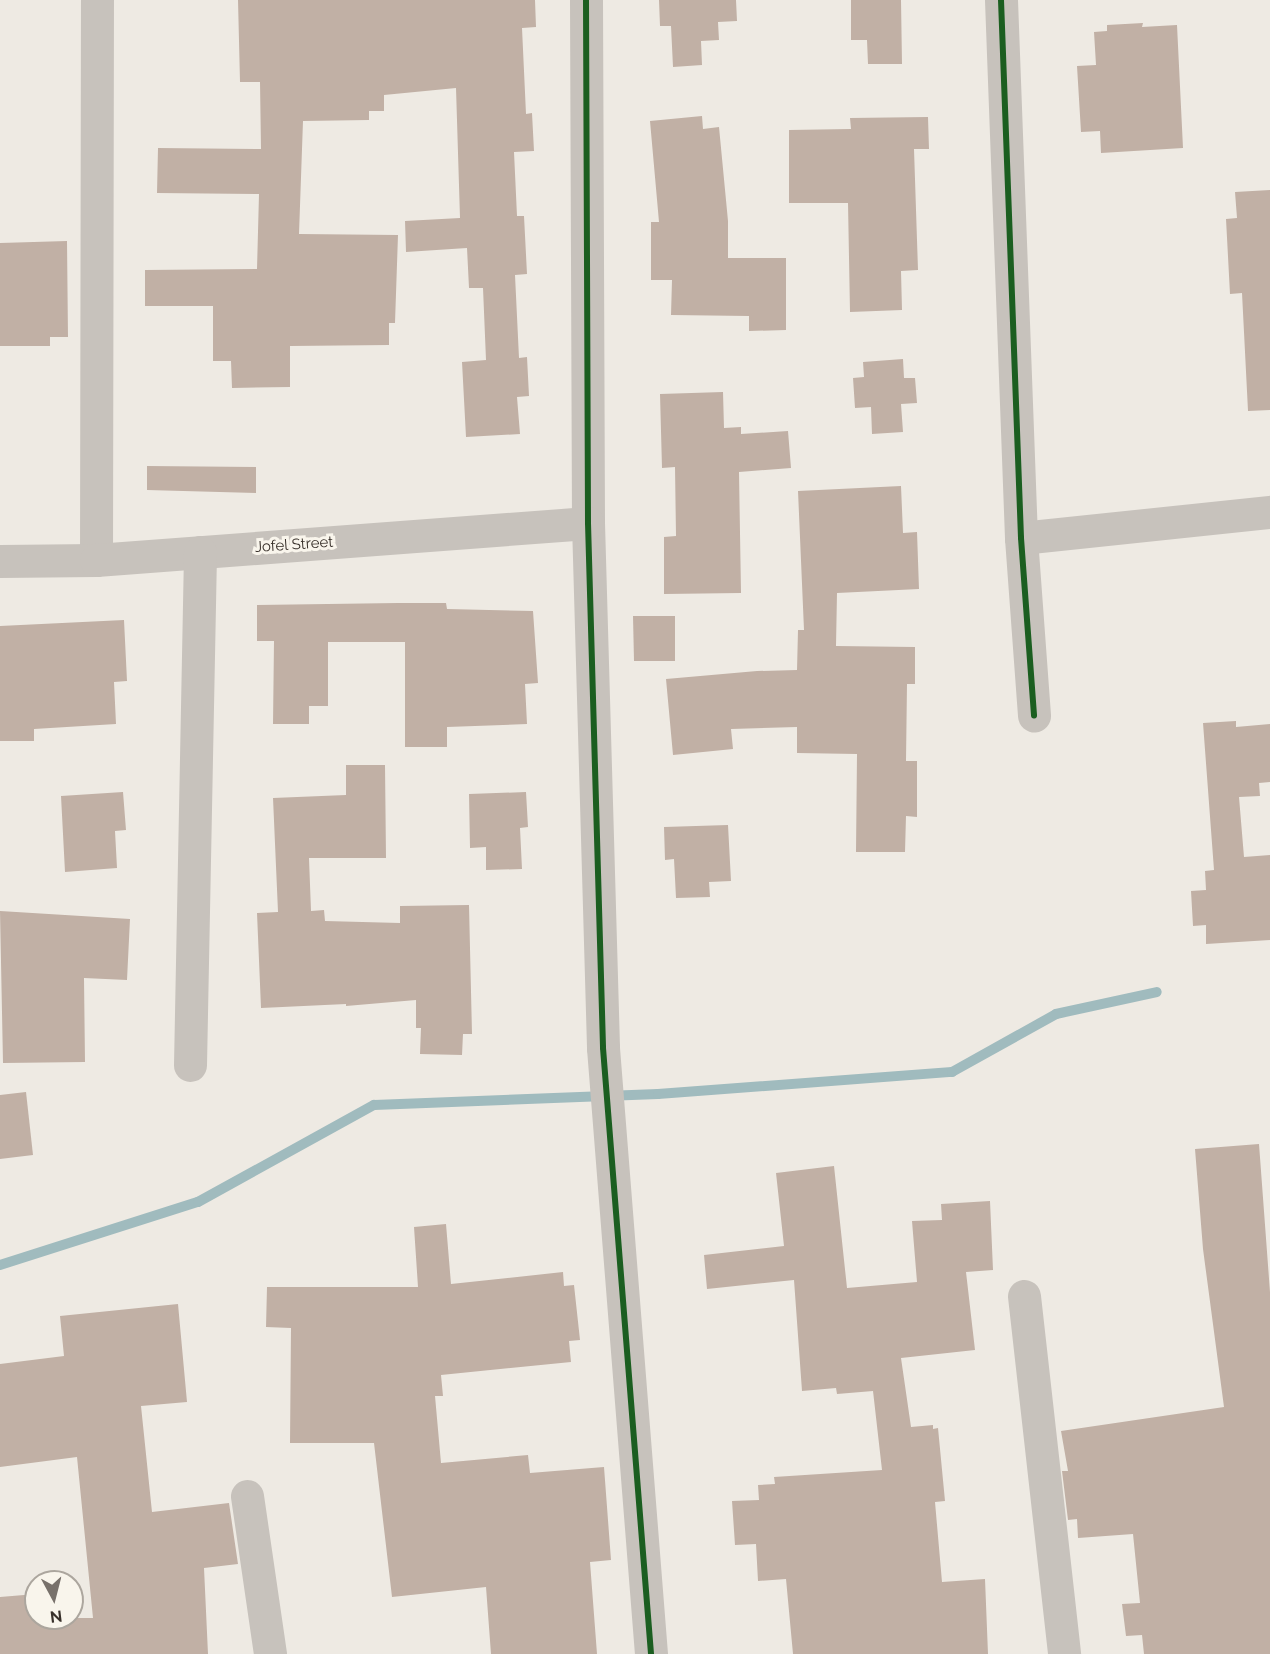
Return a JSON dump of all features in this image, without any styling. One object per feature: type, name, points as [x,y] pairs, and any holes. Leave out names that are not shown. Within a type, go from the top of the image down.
[{"type":"street","points":[[96,560],[97,0]]},
{"type":"street","points":[[586,0],[588,523],[603,1048],[651,1654]]},
{"type":"street","points":[[1002,0],[1021,538],[1034,716]]},
{"type":"street","points":[[1021,538],[1270,512]]},
{"type":"street","name":"Jofel Street","points":[[0,561],[96,560],[588,523]]},
{"type":"street","points":[[190,1065],[200,552]]},
{"type":"street","points":[[1024,1296],[1064,1654]]},
{"type":"street","points":[[247,1496],[270,1654]]},
{"type":"building","points":[[238,0],[535,0],[536,27],[522,28],[526,114],[532,113],[534,151],[514,152],[517,216],[524,216],[527,274],[515,275],[519,358],[527,357],[529,396],[517,397],[520,434],[466,437],[462,362],[486,360],[483,288],[469,288],[467,248],[406,252],[405,221],[460,218],[456,88],[384,95],[384,111],[369,111],[369,120],[303,121],[299,234],[398,235],[395,323],[389,323],[389,345],[290,346],[290,387],[232,388],[231,361],[213,361],[213,306],[145,306],[145,270],[257,269],[259,194],[157,193],[158,148],[261,149],[260,82],[240,82]]},
{"type":"building","points":[[659,0],[736,0],[737,21],[718,22],[719,40],[701,41],[702,65],[673,67],[671,26],[660,26]]},
{"type":"building","points":[[851,0],[901,0],[902,64],[868,64],[867,40],[851,40]]},
{"type":"building","points":[[1143,23],[1142,27],[1177,25],[1183,148],[1101,153],[1100,131],[1081,132],[1077,66],[1096,65],[1094,32],[1107,31],[1107,25]]},
{"type":"building","points":[[702,116],[703,129],[719,127],[728,221],[728,258],[786,258],[786,330],[749,331],[749,316],[671,315],[672,280],[651,280],[651,222],[659,222],[650,121]]},
{"type":"building","points":[[928,117],[929,149],[914,149],[918,270],[901,271],[902,310],[850,312],[848,203],[789,203],[789,130],[851,129],[850,118]]},
{"type":"building","points":[[1270,190],[1270,410],[1248,411],[1242,293],[1230,294],[1226,219],[1237,218],[1235,192]]},
{"type":"building","points":[[67,241],[68,337],[50,337],[50,346],[0,346],[0,243]]},
{"type":"building","points":[[903,359],[904,378],[915,378],[917,403],[901,404],[903,432],[872,434],[871,407],[855,408],[853,378],[864,377],[863,362]]},
{"type":"building","points":[[723,392],[724,428],[741,427],[741,434],[788,431],[791,468],[739,472],[741,593],[664,594],[664,537],[676,536],[675,467],[662,468],[660,394]]},
{"type":"building","points":[[147,466],[256,467],[256,493],[147,490]]},
{"type":"building","points":[[901,486],[903,533],[917,532],[919,589],[837,593],[836,646],[915,647],[915,684],[907,684],[906,761],[917,761],[917,817],[906,816],[905,852],[856,852],[857,754],[797,753],[797,727],[731,729],[733,749],[673,755],[666,679],[797,670],[798,630],[804,630],[798,491]]},
{"type":"building","points":[[446,603],[447,609],[533,611],[538,683],[525,684],[527,724],[447,727],[447,747],[405,747],[405,642],[328,642],[328,706],[309,706],[309,724],[273,724],[274,641],[257,641],[257,605]]},
{"type":"building","points":[[633,616],[675,616],[675,661],[634,661]]},
{"type":"building","points":[[124,620],[127,681],[114,682],[116,724],[34,729],[34,741],[0,741],[0,626]]},
{"type":"building","points":[[1236,721],[1236,727],[1270,724],[1270,782],[1259,783],[1260,796],[1239,797],[1244,857],[1270,855],[1270,940],[1206,944],[1206,925],[1193,926],[1191,891],[1206,890],[1205,871],[1214,870],[1203,723]]},
{"type":"building","points":[[346,765],[385,765],[386,858],[309,858],[311,911],[324,910],[325,921],[400,923],[400,906],[469,905],[472,1034],[463,1034],[462,1055],[420,1054],[421,1028],[416,1028],[416,1000],[346,1006],[346,1004],[261,1008],[257,913],[278,912],[273,798],[346,795]]},
{"type":"building","points":[[123,792],[126,830],[115,831],[117,868],[65,872],[61,796]]},
{"type":"building","points":[[526,792],[528,827],[520,828],[522,869],[486,870],[486,847],[470,848],[469,794]]},
{"type":"building","points":[[728,825],[731,881],[709,882],[710,897],[676,898],[674,859],[665,860],[664,827]]},
{"type":"building","points":[[0,911],[130,919],[127,980],[84,978],[85,1062],[3,1063]]},
{"type":"building","points":[[26,1092],[33,1155],[0,1159],[0,1095]]},
{"type":"building","points":[[1259,1144],[1270,1292],[1270,1654],[1144,1654],[1142,1635],[1126,1636],[1122,1604],[1140,1603],[1133,1534],[1078,1538],[1077,1519],[1068,1520],[1062,1471],[1068,1471],[1061,1431],[1224,1407],[1203,1249],[1195,1149]]},
{"type":"building","points":[[834,1166],[847,1288],[917,1282],[912,1221],[942,1220],[941,1204],[990,1201],[993,1270],[966,1272],[975,1350],[901,1358],[911,1427],[933,1425],[933,1429],[938,1428],[945,1501],[935,1502],[942,1582],[985,1579],[988,1654],[793,1654],[786,1579],[758,1581],[756,1544],[735,1545],[732,1501],[759,1500],[758,1485],[775,1484],[774,1477],[882,1470],[873,1391],[837,1394],[836,1388],[802,1391],[794,1280],[707,1289],[704,1255],[784,1246],[776,1173]]},
{"type":"building","points":[[446,1224],[451,1284],[563,1272],[564,1286],[574,1285],[580,1340],[569,1341],[571,1362],[441,1375],[443,1396],[435,1396],[441,1463],[528,1455],[530,1473],[604,1467],[611,1560],[590,1562],[597,1654],[491,1654],[486,1587],[392,1597],[374,1443],[290,1443],[291,1328],[266,1327],[267,1287],[418,1287],[414,1227]]},
{"type":"building","points":[[178,1304],[187,1402],[141,1406],[152,1512],[229,1503],[238,1564],[204,1568],[208,1654],[0,1654],[0,1597],[24,1595],[24,1630],[84,1630],[84,1618],[93,1618],[77,1457],[0,1467],[0,1364],[64,1356],[60,1316]]},
{"type":"waterway","points":[[0,1265],[198,1202],[374,1105],[658,1094],[952,1072],[1056,1014],[1157,992]]},
{"type":"cycle path","points":[[586,0],[588,523],[603,1048],[651,1654]]},
{"type":"cycle path","points":[[1001,0],[1021,538],[1034,716]]}]
